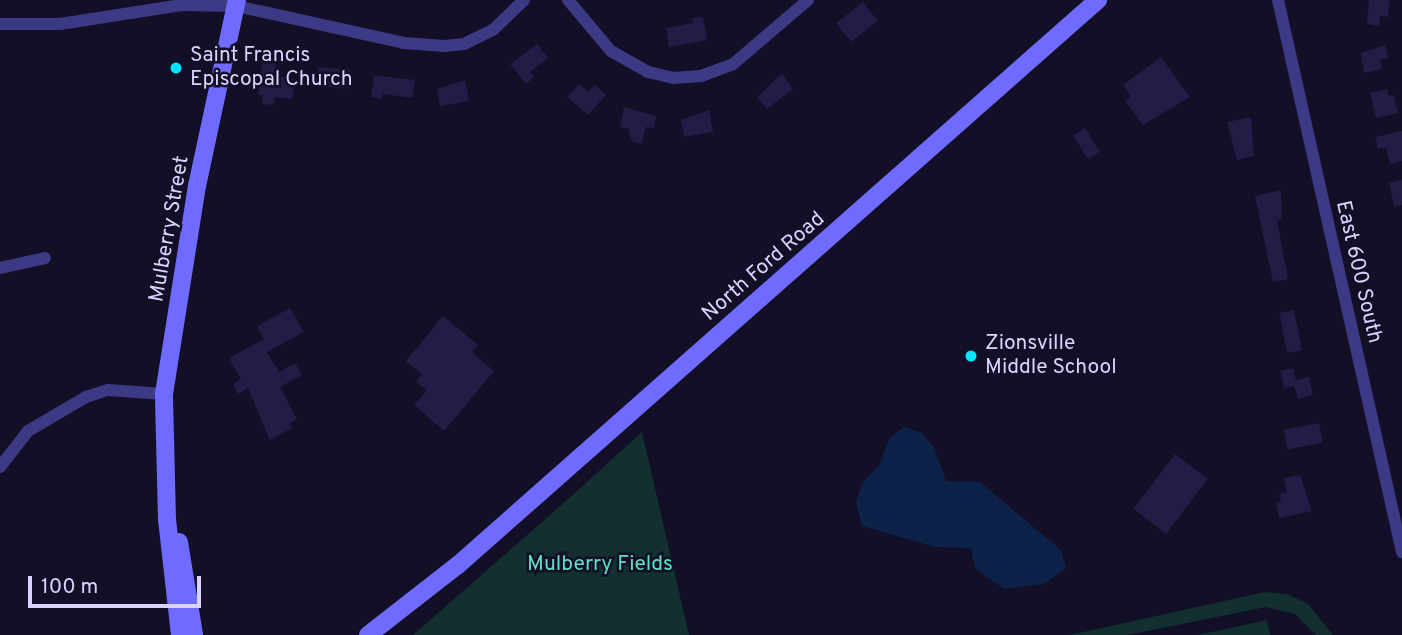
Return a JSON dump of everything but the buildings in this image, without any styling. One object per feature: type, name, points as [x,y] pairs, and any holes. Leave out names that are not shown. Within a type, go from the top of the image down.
[{"type":"main road","name":"North Ford Road","points":[[368,635],[458,565],[1098,0]]},
{"type":"main road","name":"Mulberry Street","points":[[180,635],[165,468],[164,394],[197,186],[237,3]]},
{"type":"main road","name":"Mulberry Street","points":[[165,468],[194,635]]},
{"type":"main road","name":"North Ford Road","points":[[388,635],[449,579],[458,565]]},
{"type":"street","points":[[0,24],[60,24],[133,6],[237,3],[404,43],[445,46],[464,44],[494,30],[524,0]]},
{"type":"street","points":[[568,0],[611,51],[648,72],[673,78],[701,76],[732,65],[808,0]]},
{"type":"street","name":"East 600 South","points":[[1278,0],[1402,552]]},
{"type":"street","points":[[0,268],[45,258]]},
{"type":"street","points":[[0,467],[27,431],[86,397],[108,390],[164,394]]},
{"type":"green space","name":"Mulberry Fields","points":[[642,432],[689,635],[413,635],[566,501]]},
{"type":"green space","points":[[1265,592],[1287,594],[1308,604],[1333,635],[1316,635],[1295,614],[1266,607],[1127,635],[1070,635]]},
{"type":"green space","points":[[1267,620],[1270,635],[1198,635]]},
{"type":"water","points":[[904,427],[922,433],[935,449],[946,481],[980,482],[1061,550],[1066,568],[1044,584],[1004,589],[975,568],[971,548],[935,547],[862,526],[856,503],[862,483],[879,466],[889,439]]},
{"type":"place","name":"Saint Francis Episcopal Church","points":[[176,68]]},
{"type":"place","name":"Zionsville Middle School","points":[[971,356]]}]
